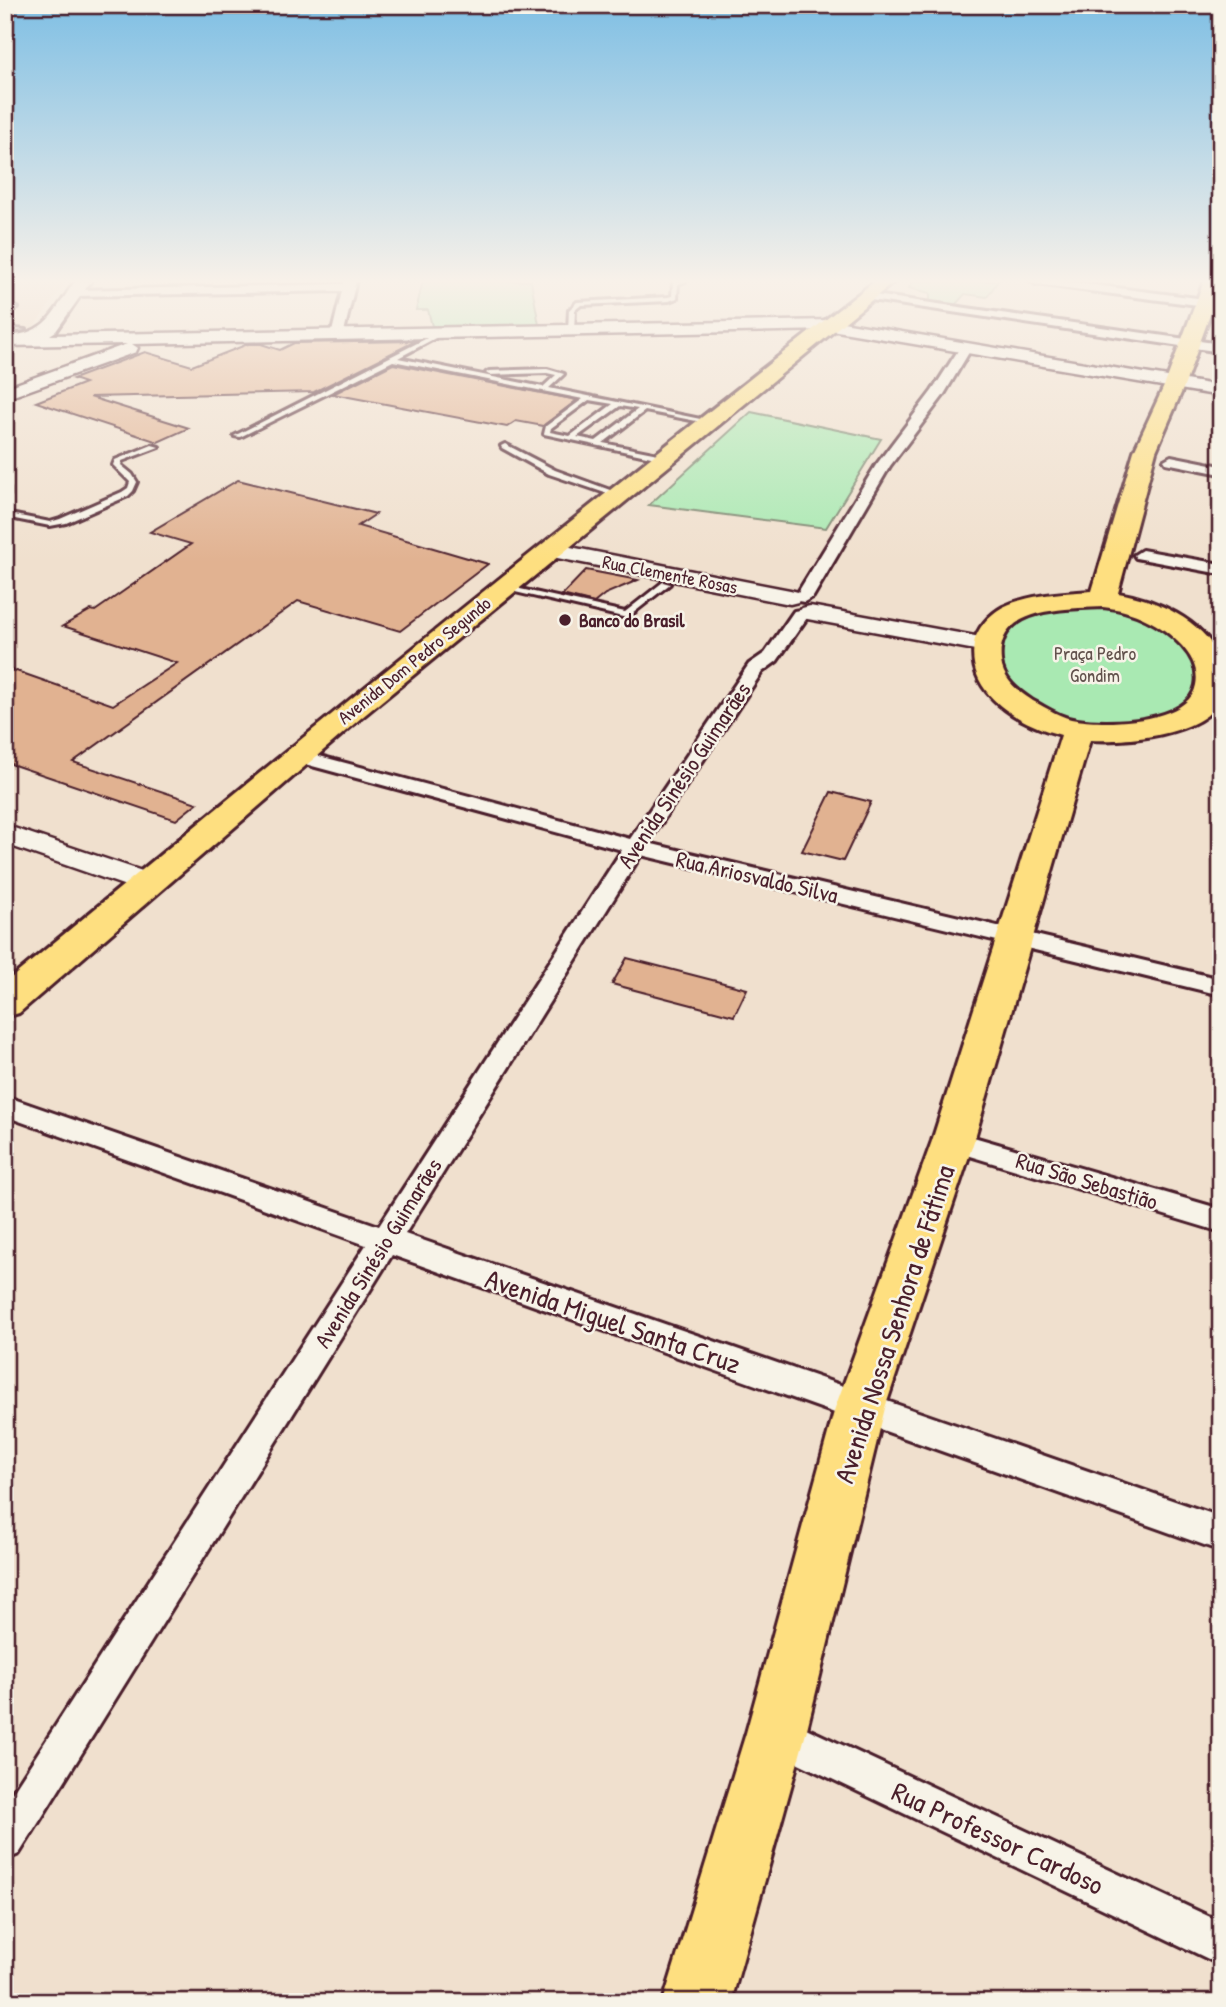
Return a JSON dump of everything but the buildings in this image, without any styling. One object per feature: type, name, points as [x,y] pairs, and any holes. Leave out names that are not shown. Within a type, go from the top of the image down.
[{"type":"main road","name":"Avenida Dom Pedro Segundo","points":[[5,1004],[297,756],[617,494],[770,375]]},
{"type":"main road","points":[[1187,375],[1187,392]]},
{"type":"main road","points":[[1117,601],[1145,451],[1198,375]]},
{"type":"main road","points":[[1164,484],[1175,449]]},
{"type":"main road","points":[[1117,601],[1142,555],[1149,531]]},
{"type":"main road","points":[[1063,601],[1117,601],[1171,620],[1197,640],[1212,662],[1217,685],[1199,705],[1168,723],[1127,730],[1078,730],[1053,723],[1031,712],[999,689],[990,678],[987,640],[998,623],[1027,608],[1063,601]]},
{"type":"main road","name":"Avenida Nossa Senhora de Fátima","points":[[697,2002],[776,1733],[860,1408],[953,1141],[1078,730]]},
{"type":"street","points":[[5,394],[57,375]]},
{"type":"street","name":"Avenida Sinésio Guimarães","points":[[5,1840],[635,847],[755,668],[771,657],[798,606],[883,466],[949,375]]},
{"type":"street","points":[[1097,375],[1187,392],[1221,391]]},
{"type":"street","points":[[1175,449],[1221,470]]},
{"type":"street","name":"Rua Clemente Rosas","points":[[546,554],[798,606]]},
{"type":"street","name":"Rua Clemente Rosas","points":[[546,554],[666,584],[987,640]]},
{"type":"street","points":[[1142,555],[1221,569]]},
{"type":"street","name":"Rua Ariosvaldo Silva","points":[[297,756],[635,847],[1221,987]]},
{"type":"street","points":[[5,834],[146,883]]},
{"type":"street","name":"Avenida Miguel Santa Cruz","points":[[5,1106],[385,1242],[1221,1534]]},
{"type":"street","name":"Rua São Sebastião","points":[[953,1141],[1221,1221]]},
{"type":"street","name":"Rua Professor Cardoso","points":[[776,1733],[1221,1944]]},
{"type":"lane","points":[[238,436],[361,375]]},
{"type":"lane","points":[[468,375],[712,422]]},
{"type":"lane","points":[[544,389],[560,375]]},
{"type":"lane","points":[[589,397],[546,429],[549,435],[665,458]]},
{"type":"lane","points":[[570,439],[619,403]]},
{"type":"lane","points":[[596,445],[645,408]]},
{"type":"lane","points":[[505,446],[564,478],[617,494]]},
{"type":"lane","points":[[5,515],[50,524],[125,494],[134,488],[135,483],[134,479],[117,465],[119,460],[155,447]]},
{"type":"lane","points":[[5,489],[5,495]]},
{"type":"lane","points":[[502,588],[627,615],[666,584]]},
{"type":"green space","points":[[751,412],[881,439],[826,528],[649,505]]},
{"type":"green space","name":"Praça Pedro Gondim","points":[[1094,605],[1129,613],[1155,625],[1178,644],[1201,671],[1193,694],[1171,715],[1126,726],[1071,719],[1020,692],[1007,677],[999,650],[1004,627],[1031,611]]},
{"type":"place","name":"Banco do Brasil","points":[[565,620]]}]
